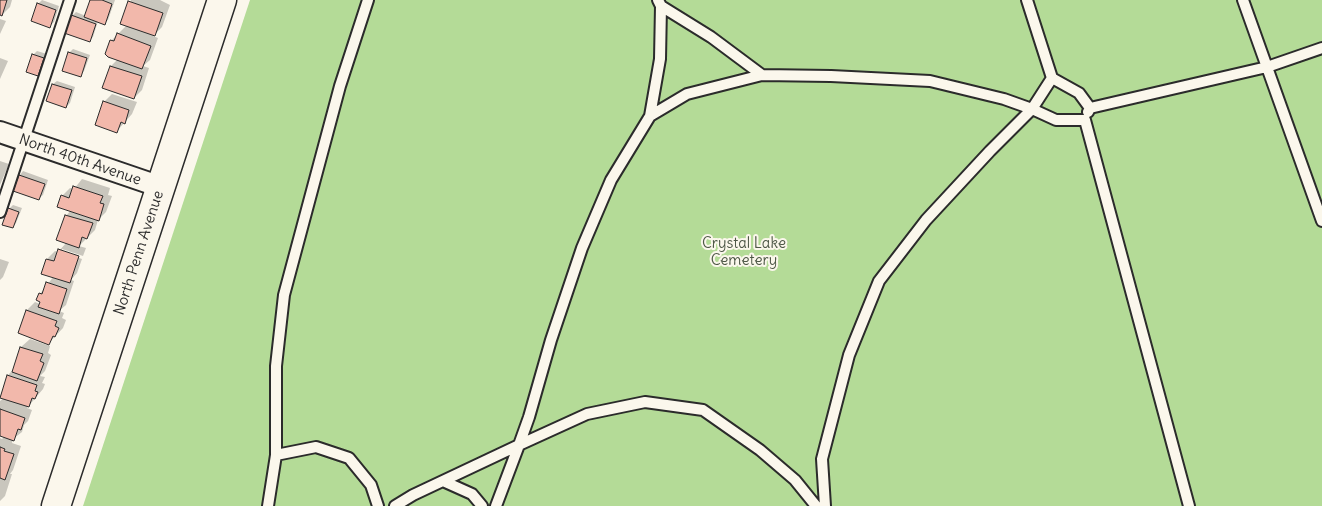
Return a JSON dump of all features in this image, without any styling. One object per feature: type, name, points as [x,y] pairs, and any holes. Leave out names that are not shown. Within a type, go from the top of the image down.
[{"type":"main road","name":"North Penn Avenue","points":[[56,506],[222,0]]},
{"type":"street","name":"North 40th Avenue","points":[[0,132],[161,187]]},
{"type":"lane","points":[[0,212],[70,0]]},
{"type":"lane","points":[[268,506],[276,455],[276,366],[284,295],[340,86],[368,0]]},
{"type":"lane","points":[[1027,0],[1052,78],[1079,92],[1090,108]]},
{"type":"lane","points":[[1243,0],[1322,220]]},
{"type":"lane","points":[[659,3],[712,37],[762,75]]},
{"type":"lane","points":[[496,506],[529,417],[551,340],[582,248],[611,180],[650,116],[660,59],[659,3]]},
{"type":"lane","points":[[1090,108],[1267,67],[1322,48]]},
{"type":"lane","points":[[650,116],[687,94],[762,75],[930,81],[1004,99],[1056,120],[1085,120]]},
{"type":"lane","points":[[825,506],[822,459],[849,355],[878,281],[926,220],[1032,109],[1052,78]]},
{"type":"lane","points":[[1090,108],[1085,120],[1189,506]]},
{"type":"lane","points":[[395,506],[413,494],[587,414],[646,402],[703,410],[760,450],[796,480],[816,506]]},
{"type":"lane","points":[[276,455],[316,447],[349,458],[371,485],[378,506]]},
{"type":"lane","points":[[443,481],[472,494],[482,506]]},
{"type":"green space","name":"Crystal Lake Cemetery","points":[[250,0],[1322,0],[1322,506],[83,506]]},
{"type":"building","points":[[0,0],[7,0],[2,16],[0,15]]},
{"type":"building","points":[[90,0],[102,0],[112,4],[105,25],[84,17]]},
{"type":"building","points":[[128,1],[163,13],[155,36],[120,24]]},
{"type":"building","points":[[37,3],[56,10],[50,28],[31,21]]},
{"type":"building","points":[[71,15],[96,24],[90,42],[64,33]]},
{"type":"building","points":[[117,33],[151,46],[142,69],[108,57],[105,54],[110,40],[114,41]]},
{"type":"building","points":[[68,52],[87,58],[81,77],[62,71]]},
{"type":"building","points":[[32,54],[44,58],[38,76],[26,72]]},
{"type":"building","points":[[110,66],[142,76],[134,99],[102,88]]},
{"type":"building","points":[[52,84],[72,90],[66,108],[46,101]]},
{"type":"building","points":[[103,101],[129,110],[125,124],[121,122],[117,133],[95,125]]},
{"type":"building","points":[[19,175],[45,184],[39,200],[13,191]]},
{"type":"building","points":[[73,186],[103,196],[100,203],[104,204],[99,221],[57,207],[61,195],[69,198]]},
{"type":"building","points":[[8,208],[19,212],[13,228],[2,225]]},
{"type":"building","points":[[65,215],[93,223],[87,239],[82,237],[79,248],[56,240]]},
{"type":"building","points":[[58,249],[79,256],[70,283],[41,274],[46,259],[54,261]]},
{"type":"building","points":[[46,282],[67,289],[59,314],[38,307],[40,302],[36,300],[39,293],[42,294]]},
{"type":"building","points":[[26,310],[57,321],[55,326],[59,328],[49,345],[18,333]]},
{"type":"building","points":[[20,347],[43,354],[40,361],[44,363],[37,381],[12,372]]},
{"type":"building","points":[[7,375],[37,385],[35,391],[38,392],[35,399],[32,398],[29,407],[0,398]]},
{"type":"building","points":[[0,409],[25,418],[21,430],[18,429],[14,441],[0,436]]},
{"type":"building","points":[[0,447],[5,449],[4,451],[14,454],[5,480],[0,478]]}]
